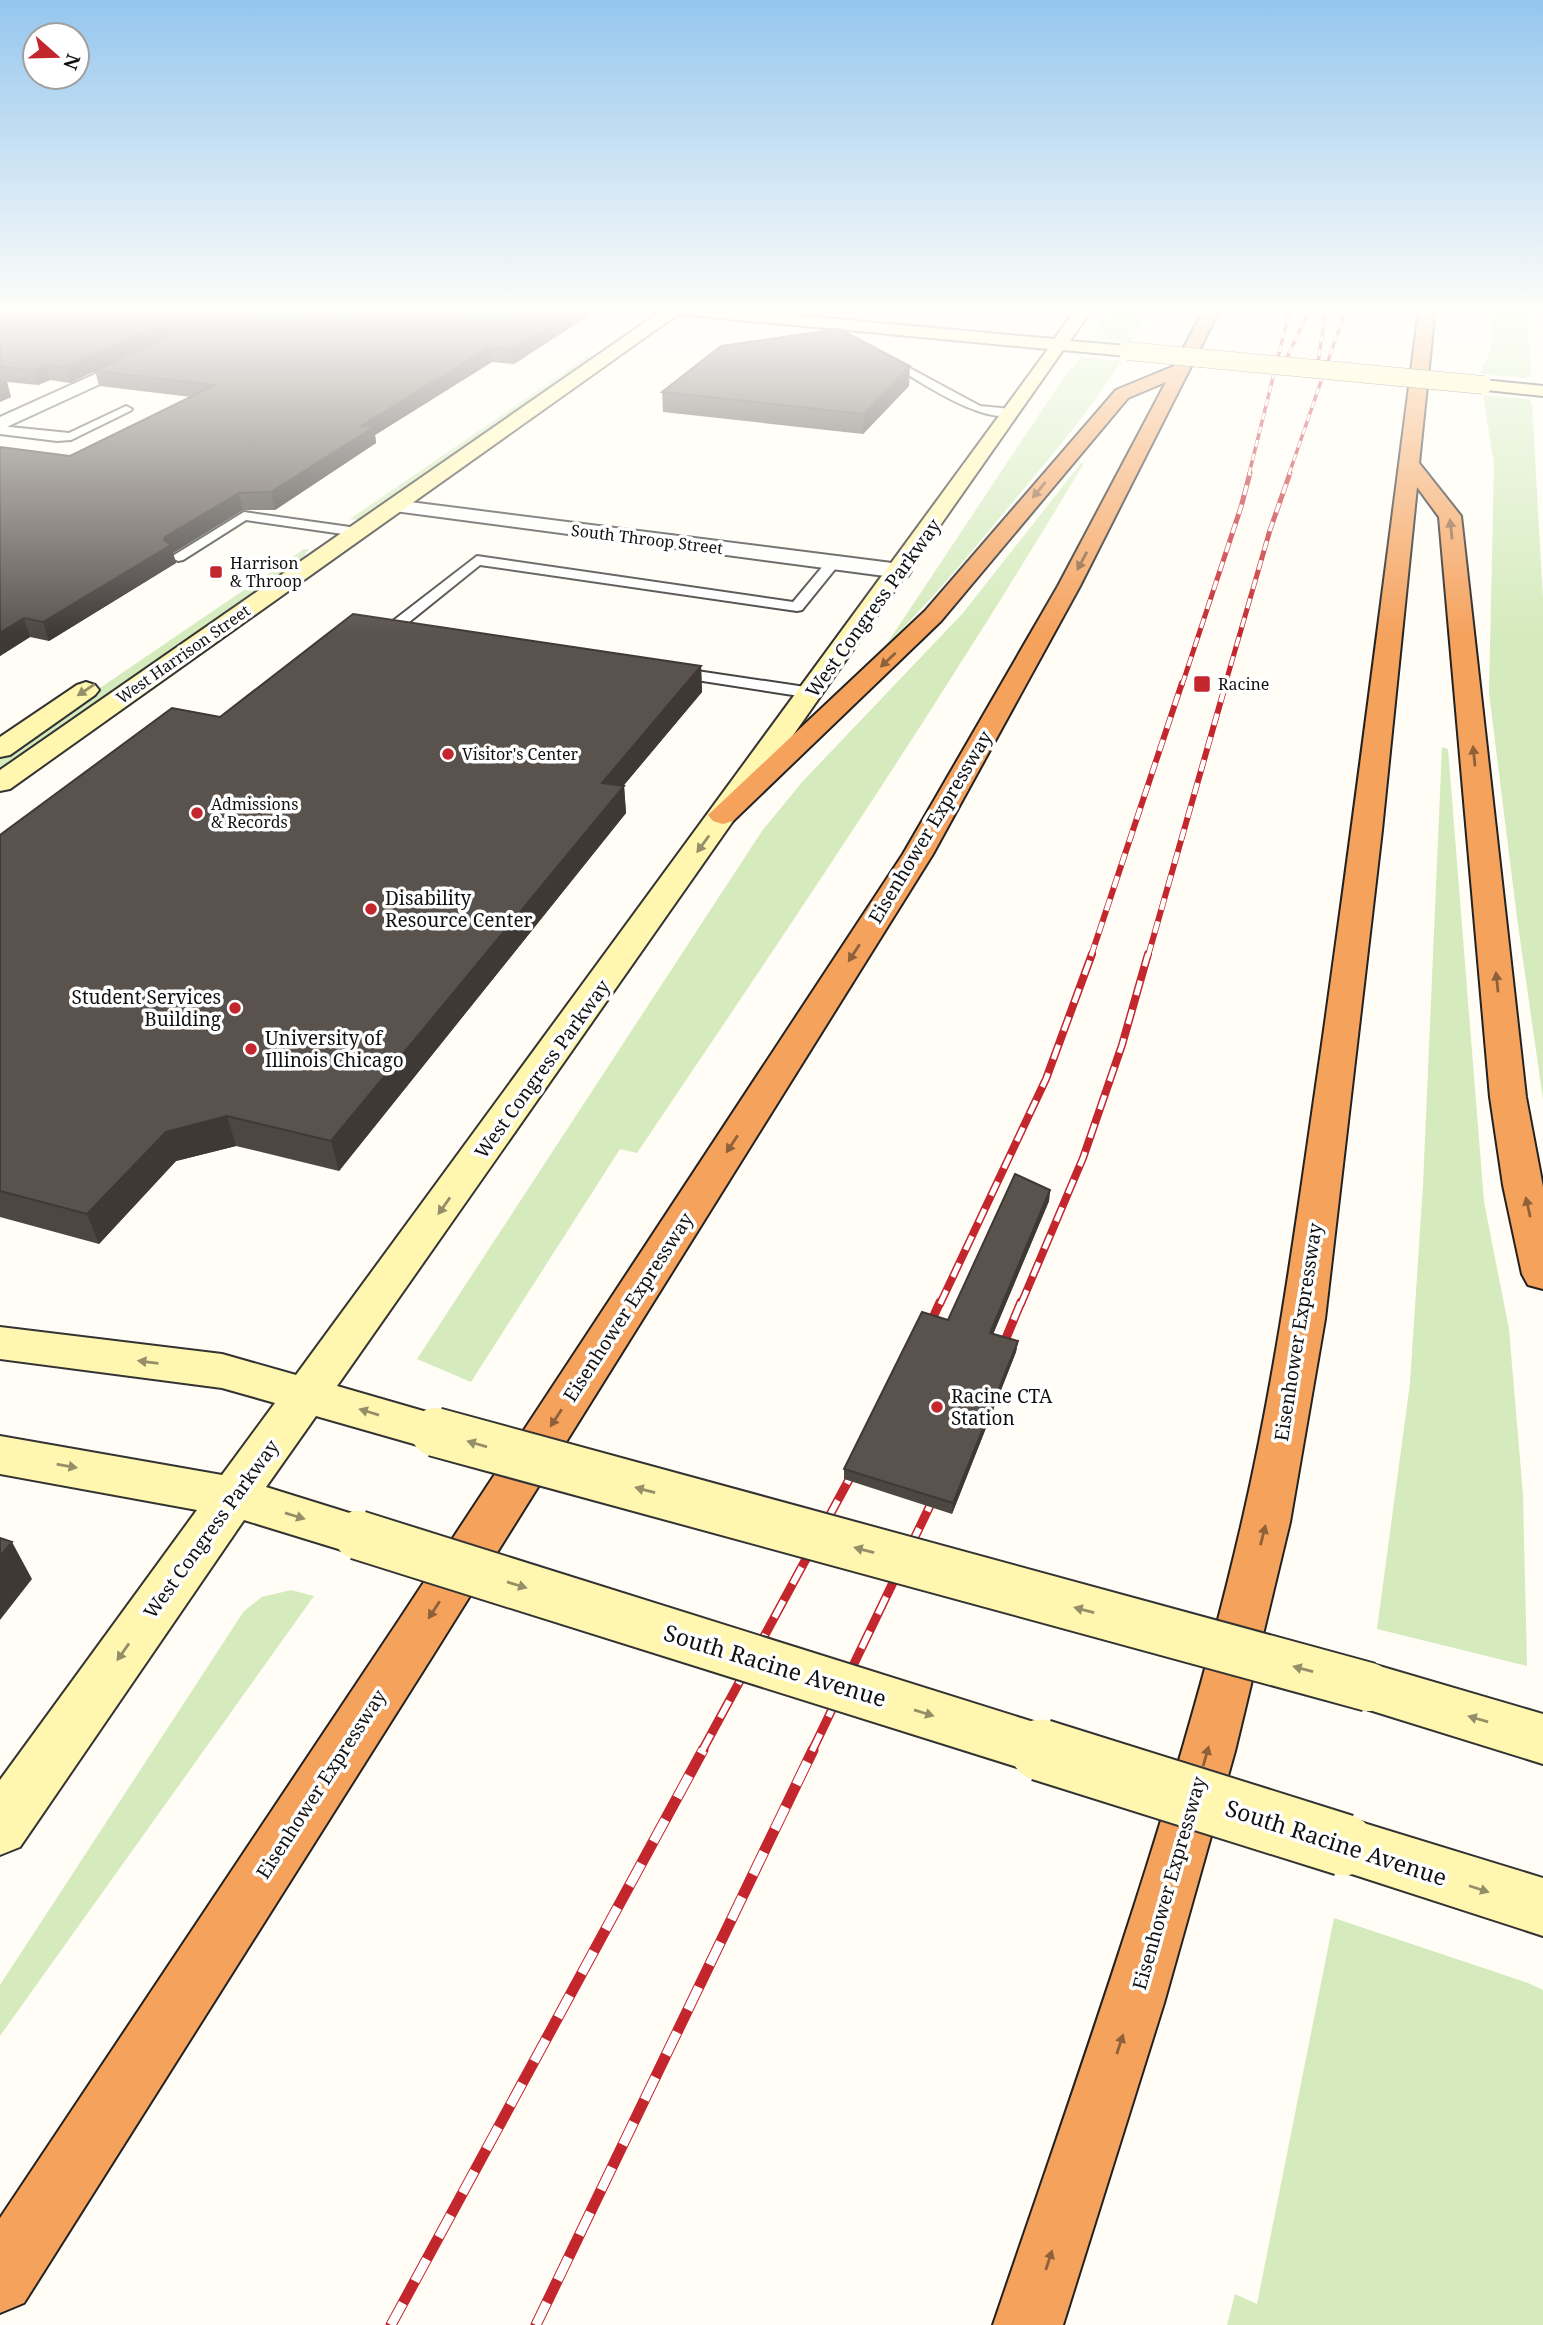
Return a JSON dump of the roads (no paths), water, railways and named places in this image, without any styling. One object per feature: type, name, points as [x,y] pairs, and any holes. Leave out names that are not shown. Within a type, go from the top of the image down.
[{"type":"highway","points":[[723,815],[933,616],[1102,418]]},
{"type":"highway","name":"Eisenhower Expressway","points":[[0,2278],[417,1636],[918,854],[1069,586],[1156,418]]},
{"type":"highway","name":"Eisenhower Expressway","points":[[1028,2325],[1141,1976],[1208,1751],[1266,1522],[1304,1318],[1416,418]]},
{"type":"highway","points":[[1410,464],[1450,516],[1508,1097],[1522,1185],[1543,1274]]},
{"type":"street","name":"West Harrison Street","points":[[252,577],[325,527],[352,522],[394,506],[520,418]]},
{"type":"street","name":"West Congress Parkway","points":[[0,1828],[233,1497],[900,571],[1007,418]]},
{"type":"street","name":"South Throop Street","points":[[394,506],[900,571]]},
{"type":"street","name":"West Harrison Street","points":[[0,782],[352,522]]},
{"type":"street","name":"West Harrison Street","points":[[0,749],[103,678]]},
{"type":"street","points":[[0,1343],[222,1371],[435,1432],[1369,1687],[1543,1739]]},
{"type":"street","name":"South Racine Avenue","points":[[0,1455],[233,1497],[1543,1907]]},
{"type":"lane","points":[[0,430],[57,437],[71,436],[109,418]]},
{"type":"lane","points":[[178,556],[243,516],[325,527]]},
{"type":"lane","points":[[431,636],[390,630],[477,560],[797,607],[833,562]]},
{"type":"lane","points":[[651,669],[812,693]]},
{"type":"railway","points":[[1249,474],[1263,418]]},
{"type":"railway","points":[[1289,474],[1309,418]]},
{"type":"railway","points":[[1182,685],[1250,473]]},
{"type":"railway","points":[[1225,685],[1270,530],[1290,473]]},
{"type":"railway","points":[[1091,956],[1182,683]]},
{"type":"railway","points":[[1148,956],[1226,683]]},
{"type":"railway","points":[[940,1304],[1046,1079],[1092,954]]},
{"type":"railway","points":[[1021,1304],[1083,1158],[1122,1045],[1148,954]]},
{"type":"railway","points":[[926,1333],[940,1302]]},
{"type":"railway","points":[[999,1355],[1021,1302]]},
{"type":"railway","points":[[702,1751],[858,1463]]},
{"type":"railway","points":[[812,1751],[938,1489]]},
{"type":"railway","points":[[391,2325],[703,1750]]},
{"type":"railway","points":[[536,2325],[813,1750]]},
{"type":"place","name":"Harrison & Throop","points":[[216,572]]},
{"type":"place","name":"Racine","points":[[1202,684]]},
{"type":"place","name":"Visitor's Center","points":[[448,754]]},
{"type":"place","name":"Admissions & Records","points":[[197,813]]},
{"type":"place","name":"Disability Resource Center","points":[[371,909]]},
{"type":"place","name":"Student Services Building","points":[[235,1008]]},
{"type":"place","name":"University of Illinois Chicago","points":[[251,1049]]},
{"type":"place","name":"Racine CTA Station","points":[[937,1407]]}]
